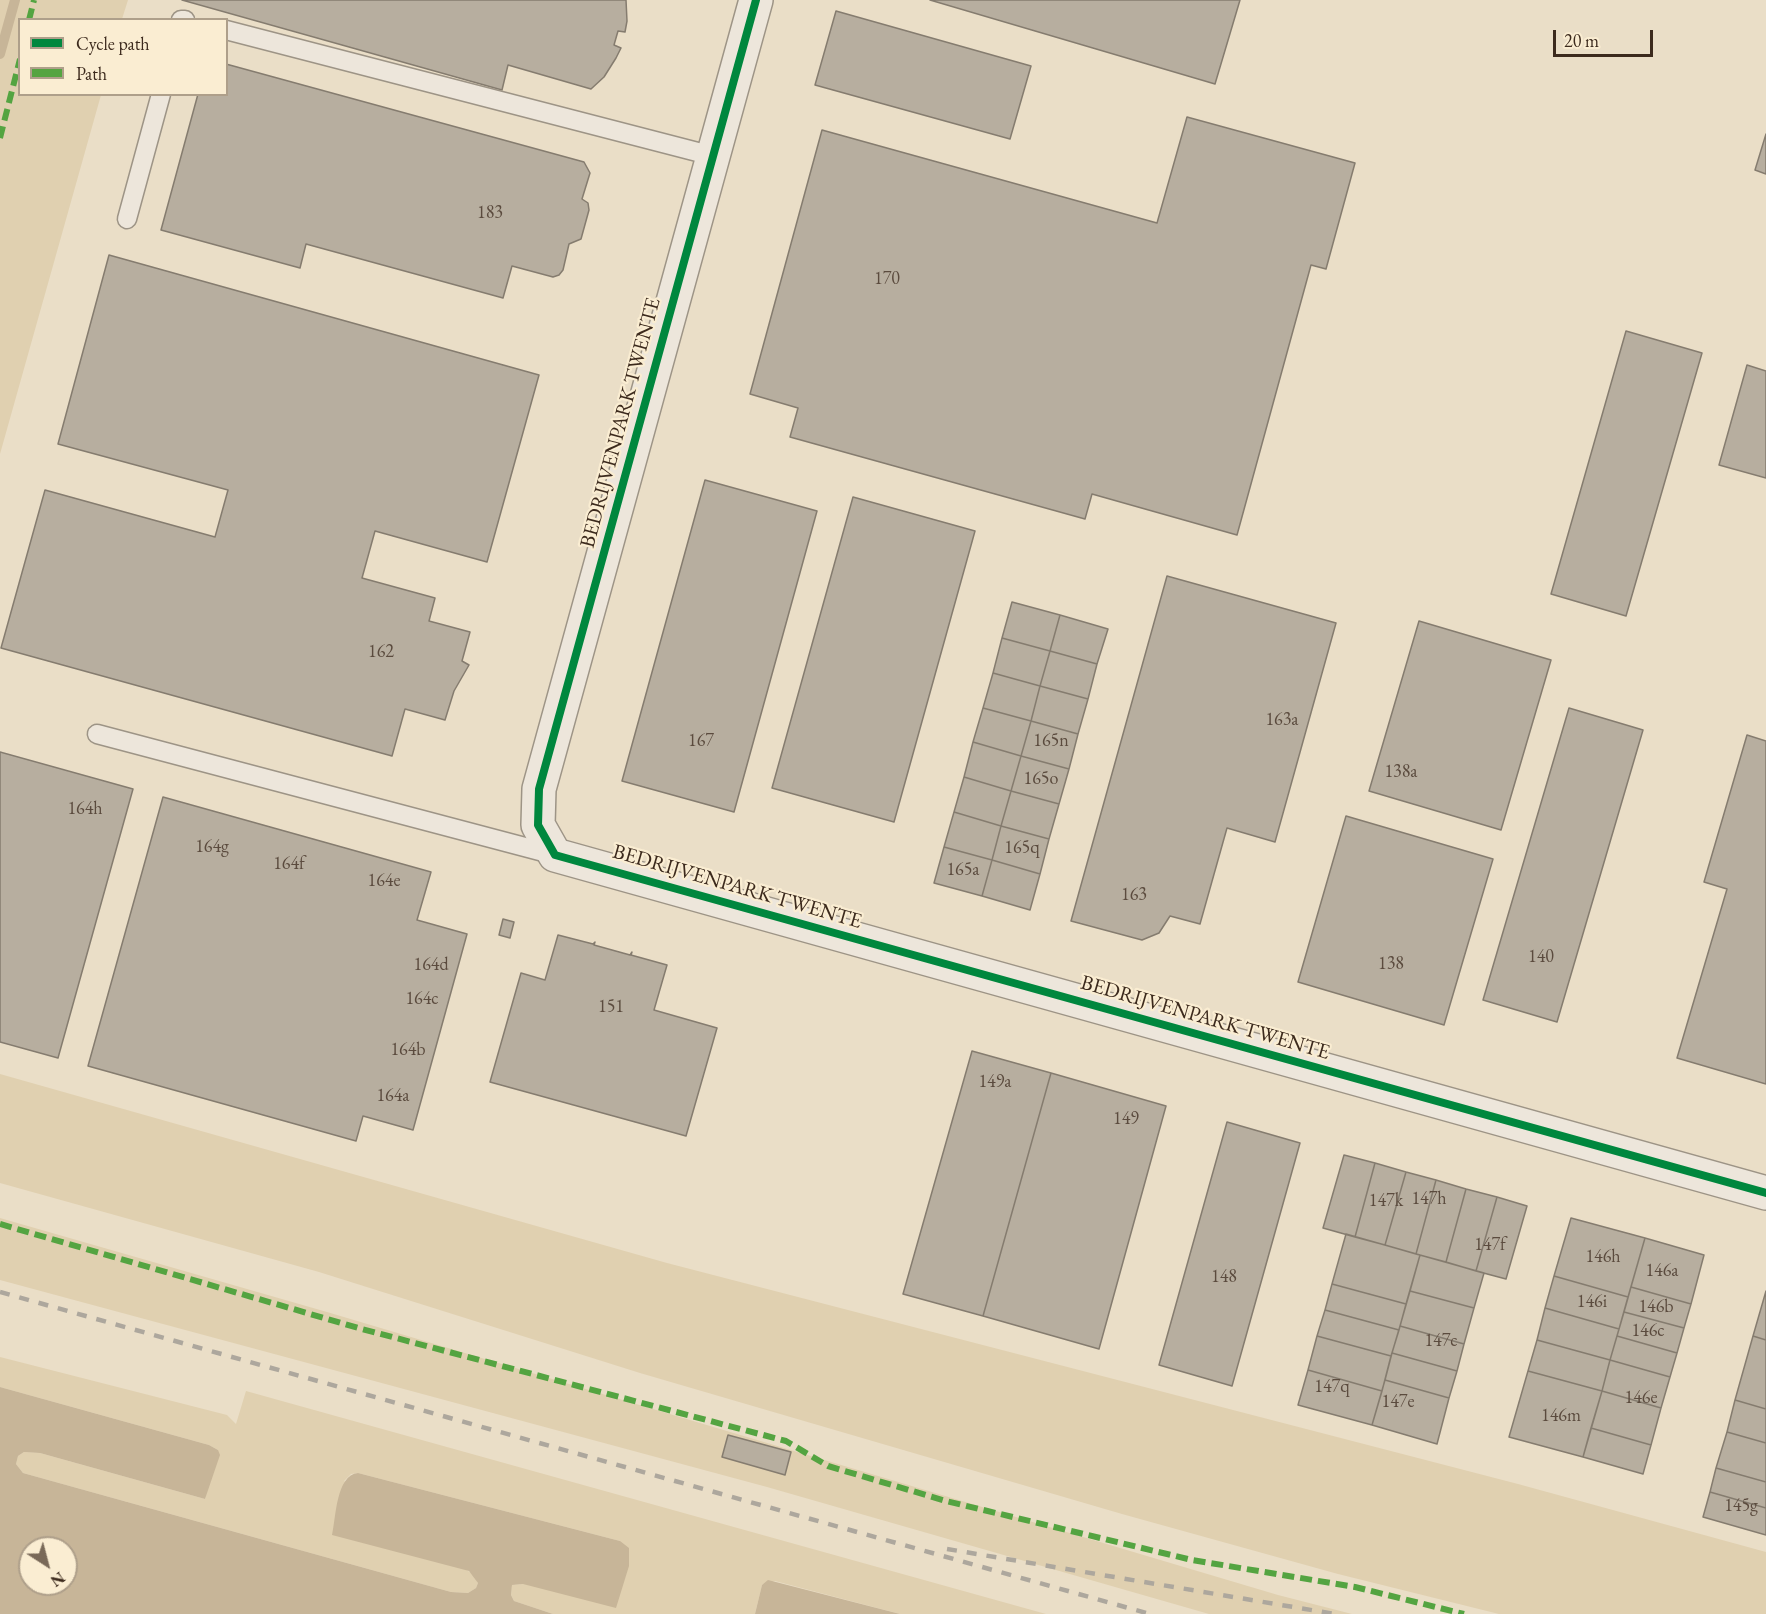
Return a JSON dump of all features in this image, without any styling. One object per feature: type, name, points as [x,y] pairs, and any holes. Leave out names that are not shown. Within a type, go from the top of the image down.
[{"type":"street","name":"BEDRIJVENPARK TWENTE","points":[[756,0],[538,789],[538,825],[555,855],[1766,1194]]},
{"type":"lane","points":[[228,31],[713,156]]},
{"type":"lane","points":[[127,219],[160,96]]},
{"type":"lane","points":[[97,734],[555,855]]},
{"type":"shaded area","points":[[0,0],[128,0],[122,18],[18,18],[18,96],[101,96],[0,454]]},
{"type":"shaded area","points":[[0,1074],[667,1263],[1518,1484],[1766,1552],[1766,1614],[1499,1614],[1338,1574],[1122,1514],[640,1373],[319,1272],[0,1183]]},
{"type":"shaded area","points":[[0,1218],[327,1312],[1278,1595],[1352,1614],[1209,1614],[767,1487],[0,1280]]},
{"type":"shaded area","points":[[0,1357],[227,1415],[236,1424],[246,1391],[1046,1614],[900,1614],[775,1581],[762,1585],[755,1614],[553,1614],[514,1601],[511,1595],[512,1585],[523,1584],[620,1541],[358,1473],[351,1474],[344,1481],[475,1576],[478,1583],[476,1588],[468,1593],[451,1592],[23,1473],[16,1464],[18,1456],[24,1452],[40,1453],[205,1499],[218,1450],[209,1445],[0,1387]]},
{"type":"shaded area","points":[[0,1387],[209,1445],[218,1450],[220,1455],[205,1499],[40,1453],[24,1452],[18,1456],[16,1464],[23,1473],[451,1592],[468,1593],[476,1588],[478,1583],[469,1571],[332,1535],[338,1498],[345,1481],[358,1473],[620,1541],[629,1548],[629,1566],[616,1608],[523,1584],[512,1585],[511,1595],[514,1601],[553,1614],[0,1614]]},
{"type":"shaded area","points":[[768,1580],[900,1614],[755,1614],[762,1585]]},
{"type":"building","points":[[182,0],[626,0],[627,21],[625,32],[618,31],[614,45],[621,48],[616,58],[604,77],[591,89],[508,65],[502,90]]},
{"type":"building","points":[[930,0],[1240,0],[1215,84]]},
{"type":"building","points":[[836,11],[1031,66],[1010,139],[815,85]]},
{"type":"building","points":[[228,65],[584,162],[590,173],[582,199],[588,203],[589,210],[581,239],[569,244],[563,270],[559,275],[553,277],[512,266],[503,298],[306,244],[300,268],[161,230],[197,96],[228,96]]},
{"type":"building","points":[[1187,117],[1355,163],[1326,269],[1311,265],[1237,535],[1092,494],[1085,519],[790,437],[798,408],[750,394],[822,130],[1157,223]]},
{"type":"building","points":[[1766,134],[1766,174],[1755,170]]},
{"type":"building","points":[[109,255],[539,375],[487,562],[375,531],[362,578],[435,598],[429,621],[470,632],[462,661],[469,665],[454,691],[445,720],[405,709],[392,756],[1,648],[45,490],[215,537],[228,490],[58,444]]},
{"type":"building","points":[[1626,331],[1702,353],[1626,616],[1551,594]]},
{"type":"building","points":[[1747,365],[1766,371],[1766,478],[1719,465]]},
{"type":"building","points":[[705,480],[817,511],[734,812],[622,781]]},
{"type":"building","points":[[853,497],[975,531],[894,822],[772,788]]},
{"type":"building","points":[[1167,576],[1336,623],[1275,842],[1227,828],[1200,924],[1170,916],[1159,933],[1142,940],[1071,921]]},
{"type":"building","points":[[1012,602],[1060,615],[1050,651],[1002,638]]},
{"type":"building","points":[[1060,615],[1108,629],[1097,664],[1050,651]]},
{"type":"building","points":[[1419,621],[1551,660],[1501,830],[1369,791]]},
{"type":"building","points":[[1002,638],[1050,651],[1040,686],[993,673]]},
{"type":"building","points":[[1050,651],[1097,664],[1088,699],[1040,686]]},
{"type":"building","points":[[993,673],[1040,686],[1031,721],[983,708]]},
{"type":"building","points":[[1040,686],[1088,699],[1078,734],[1031,721]]},
{"type":"building","points":[[983,708],[1031,721],[1021,756],[973,742]]},
{"type":"building","points":[[1569,708],[1643,730],[1557,1022],[1483,1000]]},
{"type":"building","points":[[1031,721],[1078,734],[1069,769],[1021,756]]},
{"type":"building","points":[[1747,735],[1766,741],[1766,1084],[1677,1058],[1727,889],[1704,882]]},
{"type":"building","points":[[973,742],[1021,756],[1011,791],[964,777]]},
{"type":"building","points":[[0,752],[133,789],[58,1058],[0,1042]]},
{"type":"building","points":[[1021,756],[1069,769],[1059,804],[1011,791]]},
{"type":"building","points":[[964,777],[1011,791],[1001,826],[954,812]]},
{"type":"building","points":[[1011,791],[1059,804],[1049,839],[1001,826]]},
{"type":"building","points":[[163,797],[431,872],[417,920],[467,934],[413,1130],[363,1116],[356,1141],[88,1066]]},
{"type":"building","points":[[954,812],[1001,826],[992,860],[944,847]]},
{"type":"building","points":[[1346,816],[1493,859],[1444,1025],[1298,982]]},
{"type":"building","points":[[1001,826],[1049,839],[1040,874],[992,860]]},
{"type":"building","points":[[944,847],[992,860],[982,896],[934,883]]},
{"type":"building","points":[[992,860],[1040,874],[1030,910],[982,896]]},
{"type":"building","points":[[503,919],[514,922],[510,938],[499,935]]},
{"type":"building","points":[[558,935],[593,944],[595,942],[594,945],[630,955],[632,952],[631,955],[667,965],[654,1010],[717,1028],[686,1136],[490,1082],[521,973],[545,980]]},
{"type":"building","points":[[972,1051],[1051,1073],[983,1316],[903,1294]]},
{"type":"building","points":[[1051,1073],[1166,1106],[1099,1349],[983,1316]]},
{"type":"building","points":[[1227,1122],[1300,1143],[1232,1386],[1159,1365]]},
{"type":"building","points":[[1344,1155],[1375,1163],[1355,1237],[1323,1228]]},
{"type":"building","points":[[1375,1163],[1406,1172],[1385,1245],[1355,1237]]},
{"type":"building","points":[[1406,1172],[1436,1180],[1416,1254],[1385,1245]]},
{"type":"building","points":[[1436,1180],[1466,1189],[1446,1262],[1416,1254]]},
{"type":"building","points":[[1466,1189],[1497,1197],[1476,1271],[1446,1262]]},
{"type":"building","points":[[1497,1197],[1527,1206],[1506,1279],[1476,1271]]},
{"type":"building","points":[[1571,1218],[1645,1238],[1628,1297],[1554,1276]]},
{"type":"building","points":[[1346,1234],[1420,1255],[1406,1304],[1332,1284]]},
{"type":"building","points":[[1645,1238],[1704,1255],[1691,1304],[1631,1287]]},
{"type":"building","points":[[1420,1255],[1484,1273],[1474,1308],[1410,1291]]},
{"type":"building","points":[[1554,1276],[1628,1297],[1619,1329],[1545,1308]]},
{"type":"building","points":[[1332,1284],[1406,1304],[1399,1330],[1325,1310]]},
{"type":"building","points":[[1631,1287],[1691,1304],[1684,1328],[1624,1312]]},
{"type":"building","points":[[1410,1291],[1474,1308],[1464,1344],[1400,1326]]},
{"type":"building","points":[[1766,1291],[1766,1340],[1753,1336]]},
{"type":"building","points":[[1545,1308],[1619,1329],[1610,1360],[1537,1340]]},
{"type":"building","points":[[1325,1310],[1399,1330],[1391,1356],[1317,1336]]},
{"type":"building","points":[[1624,1312],[1684,1328],[1677,1353],[1617,1336]]},
{"type":"building","points":[[1400,1326],[1464,1344],[1457,1371],[1392,1353]]},
{"type":"building","points":[[1317,1336],[1391,1356],[1382,1391],[1308,1370]]},
{"type":"building","points":[[1617,1336],[1677,1353],[1670,1377],[1610,1360]]},
{"type":"building","points":[[1753,1336],[1766,1340],[1766,1409],[1735,1400]]},
{"type":"building","points":[[1537,1340],[1610,1360],[1602,1391],[1528,1371]]},
{"type":"building","points":[[1392,1353],[1457,1371],[1449,1398],[1385,1380]]},
{"type":"building","points":[[1610,1360],[1670,1377],[1661,1408],[1602,1391]]},
{"type":"building","points":[[1308,1370],[1382,1391],[1372,1425],[1298,1405]]},
{"type":"building","points":[[1528,1371],[1602,1391],[1583,1457],[1509,1437]]},
{"type":"building","points":[[1385,1380],[1449,1398],[1437,1444],[1372,1425]]},
{"type":"building","points":[[1602,1391],[1661,1408],[1651,1445],[1591,1428]]},
{"type":"building","points":[[1735,1400],[1766,1409],[1766,1443],[1727,1432]]},
{"type":"building","points":[[1591,1428],[1651,1445],[1643,1474],[1583,1457]]},
{"type":"building","points":[[1727,1432],[1766,1443],[1766,1482],[1716,1468]]},
{"type":"building","points":[[728,1435],[791,1452],[785,1475],[722,1457]]},
{"type":"building","points":[[1716,1468],[1766,1482],[1766,1508],[1710,1492]]},
{"type":"building","points":[[1710,1492],[1766,1508],[1766,1535],[1703,1517]]},
{"type":"waterway","points":[[0,54],[15,0]]},
{"type":"railway","points":[[0,1292],[1150,1614]]},
{"type":"railway","points":[[947,1549],[1335,1614]]},
{"type":"marked path","points":[[30,18],[34,0]]},
{"type":"marked path","points":[[0,138],[18,67]]},
{"type":"marked path","points":[[0,1224],[362,1329],[786,1441],[828,1466],[946,1501],[1192,1560],[1355,1587],[1464,1614]]},
{"type":"cycle path","points":[[756,0],[539,789],[538,825],[555,855],[1766,1193]]}]
